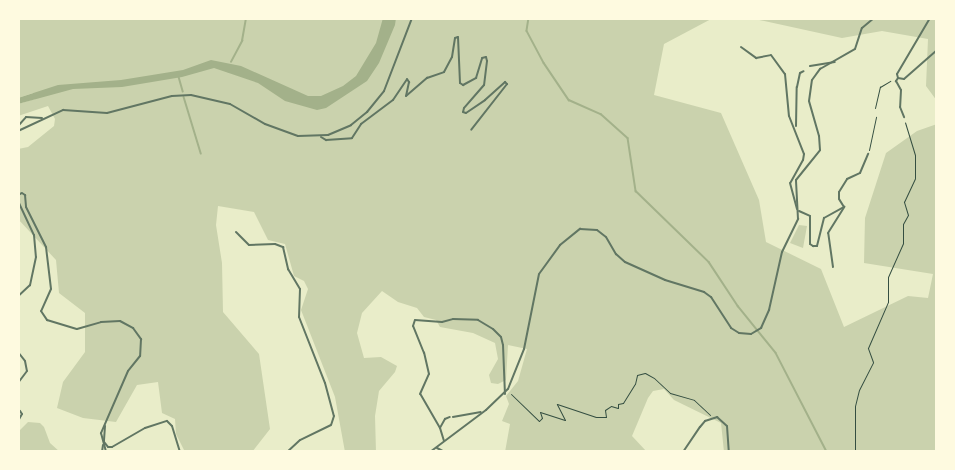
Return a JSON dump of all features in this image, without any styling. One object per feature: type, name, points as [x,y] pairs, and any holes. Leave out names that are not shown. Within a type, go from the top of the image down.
[{"type":"street","points":[[18,131],[63,110],[113,112],[171,96],[190,94],[230,104],[279,131],[298,136],[321,137],[351,125],[377,100],[389,80],[412,18]]},
{"type":"street","points":[[430,452],[506,393],[514,379],[524,349],[539,274],[560,244],[580,229],[590,228],[606,237],[616,254],[624,262],[664,280],[704,292],[711,297],[731,328],[738,333],[751,334],[761,328],[768,310],[782,252],[799,213],[795,196],[796,180],[818,155],[820,144],[809,101],[812,80],[820,69],[855,49],[862,28],[874,18]]},
{"type":"street","points":[[904,117],[900,107],[901,90],[897,74],[930,18]]},
{"type":"street","points":[[321,137],[326,140],[352,138],[361,124],[393,100],[404,81],[407,79],[409,82],[406,96],[427,78],[444,72],[452,57],[455,38],[458,37],[460,83],[463,85],[476,78],[482,58],[486,57],[487,61],[487,78],[484,85],[463,112],[485,100],[503,83],[507,84],[471,130]]},
{"type":"street","points":[[741,47],[756,58],[776,53]]},
{"type":"street","points":[[897,79],[904,79],[937,50]]},
{"type":"street","points":[[771,55],[785,74],[789,116],[796,129],[804,158],[790,183],[799,213]]},
{"type":"street","points":[[810,66],[835,62]]},
{"type":"street","points":[[796,129],[797,87],[800,73],[804,71]]},
{"type":"street","points":[[18,126],[26,117],[42,118]]},
{"type":"street","points":[[844,207],[839,199],[839,192],[847,179],[860,173],[868,154]]},
{"type":"street","points":[[18,195],[22,193],[25,195],[26,207],[46,247],[51,289],[41,311],[47,320],[77,329],[101,322],[120,321],[133,328],[141,339],[140,356],[128,371],[101,433],[104,452]]},
{"type":"street","points":[[18,201],[34,235],[36,257],[30,285],[18,296]]},
{"type":"street","points":[[799,213],[810,216],[810,243],[817,246],[824,218],[844,207]]},
{"type":"street","points":[[833,267],[828,233],[844,207]]},
{"type":"street","points":[[236,232],[249,245],[275,244],[283,247],[288,269],[300,289],[299,316],[325,383],[334,416],[332,425],[300,440],[286,452]]},
{"type":"street","points":[[444,441],[440,428],[420,394],[420,389],[428,381],[429,375],[424,353],[412,326],[415,320],[442,322],[453,319],[478,320],[493,329],[501,337],[503,345],[506,393]]},
{"type":"street","points":[[18,352],[25,361],[27,371],[18,383]]},
{"type":"street","points":[[18,421],[22,414],[20,411]]},
{"type":"street","points":[[440,428],[445,419],[484,412]]},
{"type":"street","points":[[683,452],[700,427],[714,418],[722,419],[727,426],[729,452]]},
{"type":"street","points":[[106,423],[104,441],[108,447],[120,443],[145,428],[166,421],[172,426],[180,452]]},
{"type":"street","points":[[436,447],[445,452]]},
{"type":"street","points":[[230,452],[244,452]]},
{"type":"path","points":[[875,108],[880,87],[897,79]]},
{"type":"path","points":[[868,154],[876,117]]},
{"type":"path","points":[[855,452],[855,406],[859,390],[873,362],[868,348],[888,302],[888,277],[903,243],[903,224],[908,214],[904,202],[915,178],[915,155],[904,117]]},
{"type":"path","points":[[506,393],[539,421],[542,418],[540,412],[565,420],[557,404],[596,417],[606,417],[605,410],[611,406],[618,408],[618,404],[623,403],[637,375],[645,374],[654,378],[669,393],[698,403],[714,418]]},
{"type":"shaded area","points":[[18,18],[713,18],[664,44],[654,95],[721,113],[759,200],[766,242],[821,269],[844,327],[908,296],[928,298],[933,274],[864,263],[865,218],[886,153],[917,131],[937,124],[937,452],[724,452],[721,423],[674,400],[664,389],[653,391],[648,398],[632,436],[647,452],[505,452],[510,424],[502,421],[509,404],[506,396],[518,381],[527,349],[508,345],[506,380],[498,384],[491,383],[489,375],[498,359],[495,343],[473,333],[440,327],[436,320],[424,317],[417,308],[398,302],[382,291],[362,313],[357,333],[364,358],[381,357],[397,366],[395,372],[379,391],[375,416],[376,452],[345,452],[335,397],[301,310],[308,289],[304,281],[294,276],[285,244],[268,240],[254,212],[218,206],[216,225],[222,263],[223,312],[259,354],[270,429],[252,452],[185,452],[176,434],[175,419],[162,413],[158,382],[137,385],[116,422],[83,418],[57,408],[63,382],[85,352],[85,313],[59,293],[56,260],[18,219],[18,149],[28,147],[54,126],[55,119],[48,106],[18,116],[18,104],[35,99],[33,93],[18,98]]},
{"type":"shaded area","points":[[383,18],[396,18],[379,63],[367,81],[326,108],[317,110],[285,101],[258,83],[214,68],[182,77],[122,87],[73,89],[18,104],[18,98],[58,85],[121,80],[183,70],[211,60],[241,66],[308,96],[321,96],[343,86],[356,76],[376,43]]},
{"type":"shaded area","points":[[750,18],[937,18],[937,101],[926,86],[928,39],[882,31],[842,38]]},
{"type":"shaded area","points":[[799,225],[807,226],[803,248],[790,243]]},
{"type":"shaded area","points":[[28,422],[40,423],[50,443],[60,452],[18,452],[18,432]]},
{"type":"waterway","points":[[231,62],[242,41],[246,18]]},
{"type":"waterway","points":[[529,18],[527,31],[544,63],[569,100],[601,114],[628,138],[636,191],[709,262],[738,306],[776,353],[827,452]]},
{"type":"waterway","points":[[179,77],[183,91]]},
{"type":"waterway","points":[[184,97],[201,153]]}]
